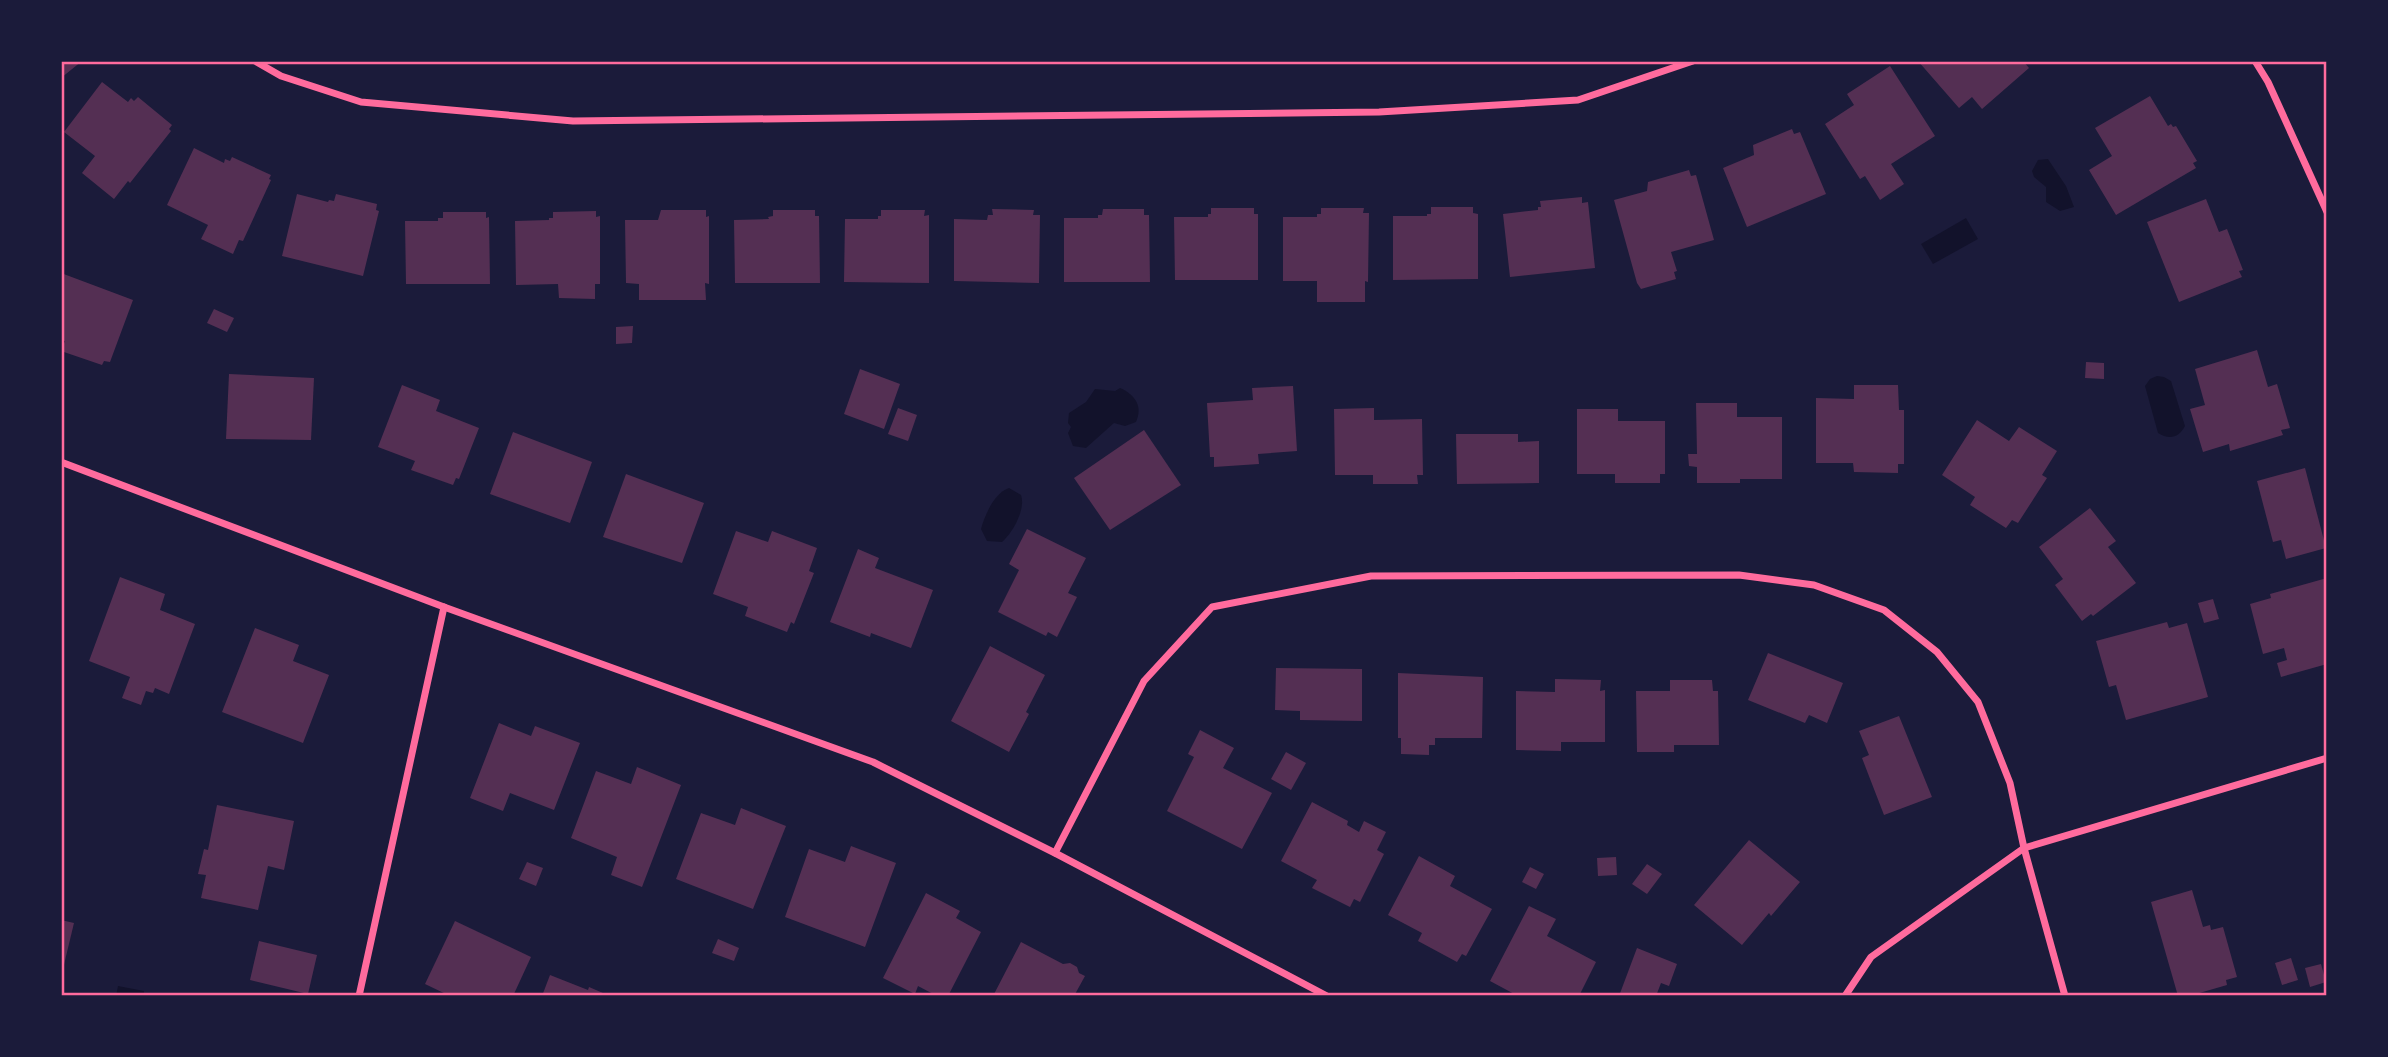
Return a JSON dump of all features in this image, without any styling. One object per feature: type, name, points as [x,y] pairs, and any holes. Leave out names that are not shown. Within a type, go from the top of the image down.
[{"type":"street","points":[[255,61],[281,76],[360,102],[573,121],[1379,112],[1578,100],[1693,61]]},
{"type":"street","points":[[2255,61],[2268,82],[2327,212]]},
{"type":"street","points":[[61,462],[444,607],[873,762],[1055,853],[1327,996]]},
{"type":"street","points":[[1055,853],[1144,681],[1212,607],[1371,576],[1739,575],[1814,586],[1884,610],[1937,652],[1978,702],[2010,783],[2024,848],[2065,996]]},
{"type":"street","points":[[359,996],[444,607]]},
{"type":"street","points":[[1845,996],[1871,957],[2024,848],[2327,758]]},
{"type":"shaded area","points":[[2048,159],[2066,186],[2074,207],[2060,211],[2046,202],[2046,187],[2034,177],[2032,171],[2038,160]]},
{"type":"shaded area","points":[[1966,218],[1978,239],[1933,264],[1921,244]]},
{"type":"shaded area","points":[[2157,376],[2171,381],[2185,426],[2173,437],[2158,433],[2145,386],[2150,379]]},
{"type":"shaded area","points":[[1120,388],[1137,402],[1139,411],[1136,422],[1125,426],[1114,423],[1086,448],[1073,446],[1068,433],[1071,427],[1068,423],[1069,413],[1086,402],[1095,389],[1115,391]]},
{"type":"shaded area","points":[[1009,488],[1021,495],[1022,507],[1018,520],[1002,542],[987,541],[981,529],[985,517],[995,499]]},
{"type":"shaded area","points":[[118,986],[144,991],[144,996],[116,996]]},
{"type":"building","points":[[61,61],[82,61],[61,78]]},
{"type":"building","points":[[1918,61],[2023,61],[2029,68],[1982,109],[1972,97],[1959,108]]},
{"type":"building","points":[[1890,66],[1935,136],[1891,164],[1904,184],[1880,200],[1865,176],[1860,179],[1825,124],[1854,105],[1847,94]]},
{"type":"building","points":[[102,82],[128,102],[131,98],[134,101],[138,97],[172,125],[169,129],[171,131],[114,199],[82,173],[95,156],[64,132]]},
{"type":"building","points":[[2150,96],[2168,126],[2176,126],[2197,161],[2193,163],[2196,168],[2116,215],[2089,170],[2112,156],[2095,128]]},
{"type":"building","points":[[1792,129],[1794,134],[1800,132],[1826,194],[1747,227],[1723,168],[1754,155],[1753,145]]},
{"type":"building","points":[[194,148],[224,163],[225,159],[230,161],[232,157],[271,175],[243,241],[239,240],[233,254],[201,239],[208,225],[167,205]]},
{"type":"building","points":[[1689,170],[1691,176],[1696,175],[1714,240],[1671,252],[1677,271],[1674,272],[1676,279],[1641,289],[1614,200],[1647,191],[1648,182]]},
{"type":"building","points":[[297,194],[328,202],[334,201],[336,194],[377,204],[376,210],[379,211],[363,276],[282,256]]},
{"type":"building","points":[[1582,197],[1582,203],[1588,202],[1595,268],[1510,277],[1503,214],[1538,210],[1538,207],[1541,207],[1540,201]]},
{"type":"building","points":[[2206,199],[2219,232],[2227,229],[2243,270],[2239,271],[2242,277],[2179,302],[2147,222]]},
{"type":"building","points":[[1431,207],[1473,207],[1473,213],[1478,214],[1478,279],[1393,280],[1393,216],[1427,216],[1431,214]]},
{"type":"building","points":[[1211,208],[1254,208],[1254,214],[1258,214],[1258,280],[1175,280],[1174,217],[1208,217]]},
{"type":"building","points":[[1321,208],[1364,208],[1363,213],[1369,213],[1365,302],[1317,302],[1317,281],[1283,281],[1283,217],[1317,217],[1317,214],[1321,214]]},
{"type":"building","points":[[992,209],[1034,210],[1033,215],[1040,215],[1039,283],[954,281],[954,219],[987,220],[988,215],[993,215]]},
{"type":"building","points":[[1103,209],[1144,209],[1144,215],[1149,215],[1150,282],[1064,282],[1064,218],[1098,218]]},
{"type":"building","points":[[661,210],[706,210],[706,217],[709,216],[709,284],[705,283],[706,300],[639,300],[639,284],[626,283],[625,220],[658,220]]},
{"type":"building","points":[[773,210],[815,210],[815,216],[819,216],[820,283],[735,283],[734,220],[769,219],[768,217],[773,216]]},
{"type":"building","points":[[881,210],[925,210],[924,216],[929,215],[929,283],[844,282],[845,219],[878,219]]},
{"type":"building","points":[[596,211],[596,217],[600,216],[600,284],[595,284],[595,299],[559,298],[558,284],[516,285],[515,221],[549,220],[553,218],[553,212]]},
{"type":"building","points":[[443,212],[486,212],[486,218],[489,217],[490,284],[406,284],[405,221],[438,221],[438,218],[443,218]]},
{"type":"building","points":[[61,273],[133,300],[110,362],[104,361],[102,365],[61,351],[65,341],[61,340]]},
{"type":"building","points":[[214,309],[234,318],[227,332],[207,323]]},
{"type":"building","points":[[633,326],[632,343],[616,344],[616,327]]},
{"type":"building","points":[[2257,350],[2268,387],[2277,384],[2290,428],[2281,430],[2283,435],[2230,451],[2229,444],[2203,452],[2190,409],[2205,405],[2195,369]]},
{"type":"building","points":[[2086,362],[2104,363],[2104,379],[2085,378]]},
{"type":"building","points":[[860,369],[900,384],[884,429],[844,414]]},
{"type":"building","points":[[229,374],[314,378],[311,440],[226,439]]},
{"type":"building","points":[[402,385],[440,400],[436,411],[479,428],[459,479],[456,478],[453,485],[411,470],[415,461],[378,447]]},
{"type":"building","points":[[1854,385],[1898,385],[1899,410],[1904,410],[1904,464],[1898,464],[1898,473],[1854,472],[1853,463],[1816,463],[1816,398],[1854,399]]},
{"type":"building","points":[[1293,386],[1297,451],[1258,454],[1259,464],[1214,467],[1214,457],[1210,457],[1207,403],[1253,400],[1252,388]]},
{"type":"building","points":[[1696,403],[1737,403],[1737,417],[1782,417],[1782,479],[1697,483],[1697,467],[1689,466],[1688,454],[1697,454]]},
{"type":"building","points":[[898,408],[917,415],[908,441],[888,434]]},
{"type":"building","points":[[1374,408],[1374,420],[1422,419],[1423,475],[1417,475],[1418,484],[1373,484],[1373,475],[1335,475],[1334,409]]},
{"type":"building","points":[[1577,409],[1618,409],[1618,421],[1665,421],[1665,474],[1660,474],[1660,483],[1615,483],[1615,474],[1577,474]]},
{"type":"building","points":[[1977,420],[2009,441],[2019,427],[2057,451],[2042,475],[2047,478],[2018,523],[2012,520],[2006,528],[1970,505],[1975,497],[1942,475]]},
{"type":"building","points":[[1144,430],[1181,485],[1110,530],[1074,478]]},
{"type":"building","points":[[513,432],[592,462],[570,523],[490,494]]},
{"type":"building","points":[[1456,434],[1518,434],[1518,442],[1539,441],[1539,483],[1457,484]]},
{"type":"building","points":[[2305,468],[2326,548],[2286,559],[2281,540],[2273,542],[2257,481]]},
{"type":"building","points":[[626,474],[704,503],[682,563],[603,537]]},
{"type":"building","points":[[2090,508],[2116,541],[2108,547],[2136,583],[2093,616],[2091,614],[2082,621],[2055,585],[2063,579],[2039,547]]},
{"type":"building","points":[[1027,529],[1086,558],[1068,593],[1077,597],[1057,637],[1048,632],[1046,636],[998,612],[1019,570],[1009,564]]},
{"type":"building","points":[[736,531],[768,542],[772,531],[817,548],[809,571],[814,573],[794,624],[791,622],[787,632],[745,616],[748,607],[713,594]]},
{"type":"building","points":[[858,549],[879,558],[875,568],[933,590],[911,648],[830,622]]},
{"type":"building","points":[[120,577],[165,594],[160,610],[195,624],[169,694],[155,688],[153,693],[146,691],[141,705],[122,698],[130,677],[89,661]]},
{"type":"building","points":[[2327,578],[2327,664],[2281,677],[2277,663],[2287,660],[2284,648],[2263,654],[2250,604],[2271,598],[2270,594]]},
{"type":"building","points":[[2213,599],[2219,619],[2204,623],[2198,603]]},
{"type":"building","points":[[2167,622],[2169,628],[2187,623],[2208,697],[2126,720],[2116,685],[2109,687],[2096,641]]},
{"type":"building","points":[[255,628],[299,645],[293,661],[329,675],[303,743],[222,712]]},
{"type":"building","points":[[990,646],[1045,675],[1009,752],[951,721]]},
{"type":"building","points":[[1768,653],[1843,683],[1827,723],[1809,715],[1805,723],[1748,700]]},
{"type":"building","points":[[1276,668],[1362,669],[1362,721],[1300,720],[1300,711],[1275,710]]},
{"type":"building","points":[[1398,673],[1483,677],[1482,738],[1435,738],[1435,745],[1429,745],[1429,755],[1401,754],[1401,738],[1398,738]]},
{"type":"building","points":[[1555,679],[1601,680],[1600,691],[1605,690],[1605,742],[1561,742],[1561,751],[1516,750],[1516,691],[1555,692]]},
{"type":"building","points":[[1670,680],[1712,680],[1713,691],[1718,691],[1719,745],[1674,745],[1674,752],[1637,752],[1636,691],[1670,691]]},
{"type":"building","points":[[1899,716],[1932,797],[1884,815],[1862,758],[1869,755],[1859,731]]},
{"type":"building","points":[[499,723],[531,736],[535,726],[580,743],[554,810],[510,793],[503,811],[470,798]]},
{"type":"building","points":[[1200,730],[1234,748],[1223,768],[1272,793],[1242,849],[1167,811],[1194,757],[1188,754]]},
{"type":"building","points":[[1286,752],[1306,763],[1291,790],[1271,779]]},
{"type":"building","points":[[637,767],[681,785],[642,887],[611,875],[617,857],[571,838],[596,771],[631,784]]},
{"type":"building","points":[[1312,802],[1348,821],[1347,825],[1359,832],[1364,821],[1386,832],[1377,850],[1384,854],[1360,902],[1354,899],[1350,907],[1312,888],[1317,880],[1281,861]]},
{"type":"building","points":[[217,805],[294,821],[284,870],[268,866],[258,910],[201,898],[206,875],[198,874],[204,849],[208,850]]},
{"type":"building","points":[[741,808],[786,826],[753,909],[676,879],[701,813],[735,825]]},
{"type":"building","points":[[1749,840],[1800,882],[1742,945],[1694,905]]},
{"type":"building","points":[[851,846],[896,863],[865,947],[785,917],[809,849],[845,862]]},
{"type":"building","points":[[1419,856],[1455,876],[1450,886],[1492,909],[1466,956],[1462,954],[1457,962],[1418,941],[1422,933],[1388,915]]},
{"type":"building","points":[[1616,857],[1617,875],[1598,876],[1597,858]]},
{"type":"building","points":[[527,862],[543,868],[536,886],[519,879]]},
{"type":"building","points":[[1647,864],[1662,874],[1647,894],[1632,884]]},
{"type":"building","points":[[1530,867],[1544,874],[1536,889],[1522,882]]},
{"type":"building","points":[[2192,890],[2203,927],[2210,925],[2211,930],[2223,927],[2237,977],[2226,980],[2227,985],[2189,996],[2178,996],[2151,902]]},
{"type":"building","points":[[926,893],[960,911],[956,918],[981,932],[948,996],[937,996],[918,986],[915,994],[883,978]]},
{"type":"building","points":[[1529,906],[1556,919],[1547,936],[1596,962],[1579,996],[1518,996],[1490,981]]},
{"type":"building","points":[[61,920],[74,923],[62,973],[61,972]]},
{"type":"building","points":[[455,921],[531,957],[513,996],[450,996],[425,984]]},
{"type":"building","points":[[718,939],[739,948],[734,961],[712,953]]},
{"type":"building","points":[[259,941],[317,955],[308,994],[250,980]]},
{"type":"building","points":[[1021,942],[1063,964],[1070,963],[1077,967],[1079,973],[1085,976],[1074,996],[993,996]]},
{"type":"building","points":[[1637,948],[1677,964],[1669,986],[1661,983],[1656,996],[1619,996]]},
{"type":"building","points":[[2291,958],[2298,980],[2282,985],[2275,963]]},
{"type":"building","points":[[2321,964],[2326,982],[2310,987],[2305,968]]},
{"type":"building","points":[[550,975],[588,990],[589,987],[610,996],[542,996]]}]
